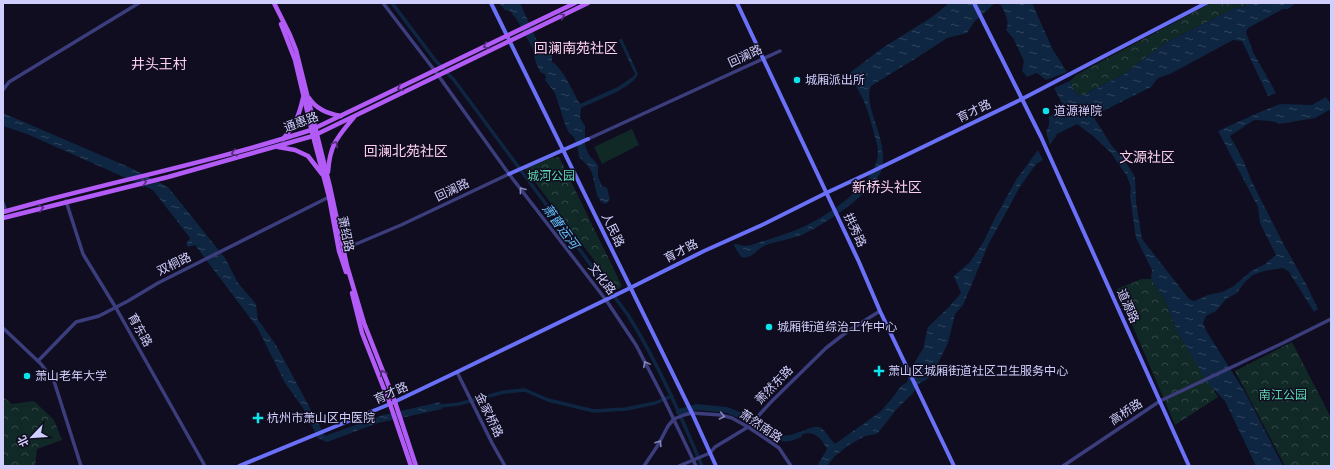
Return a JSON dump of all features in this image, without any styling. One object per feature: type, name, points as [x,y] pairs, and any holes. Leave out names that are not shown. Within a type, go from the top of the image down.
[{"type":"main road","name":"萧绍路","points":[[272,3],[290,35],[296,50],[305,95],[362,333],[395,411],[411,466]]},
{"type":"main road","name":"人民路","points":[[491,3],[692,413],[716,466]]},
{"type":"main road","points":[[508,39],[521,29],[575,3]]},
{"type":"main road","points":[[5,217],[121,188],[167,174],[315,135],[438,76],[447,68],[508,39],[535,29],[588,3]]},
{"type":"main road","name":"拱秀路","points":[[737,3],[880,311],[954,466]]},
{"type":"main road","points":[[974,3],[1022,99]]},
{"type":"main road","name":"育才路","points":[[239,466],[326,432],[457,372],[704,251],[827,194],[1022,99],[1206,3]]},
{"type":"main road","name":"通惠路","points":[[167,174],[314,129],[435,71],[447,68]]},
{"type":"main road","points":[[282,139],[292,128],[305,95],[322,110],[331,115],[341,116]]},
{"type":"main road","name":"道源路","points":[[1022,99],[1049,154],[1189,466]]},
{"type":"main road","points":[[342,250],[326,178],[333,145],[355,116]]},
{"type":"main road","name":"回澜路","points":[[510,174],[588,139]]},
{"type":"main road","points":[[276,146],[295,150],[308,156],[326,178]]},
{"type":"main road","points":[[4,212],[120,182],[167,174]]},
{"type":"main road","points":[[398,421],[416,466]]},
{"type":"street","points":[[4,87],[9,82],[139,3]]},
{"type":"street","name":"文化路","points":[[383,3],[606,300],[636,345],[675,419],[696,466]]},
{"type":"street","name":"回澜路","points":[[588,139],[657,109],[780,51]]},
{"type":"street","name":"回澜路","points":[[342,250],[510,174]]},
{"type":"street","name":"双桐路","points":[[38,361],[76,322],[99,316],[116,308],[158,283],[329,197]]},
{"type":"street","name":"育东路","points":[[66,202],[83,254],[116,308],[205,466]]},
{"type":"street","points":[[3,203],[5,217]]},
{"type":"street","name":"萧然东路","points":[[679,466],[710,453],[715,447],[748,427],[826,348],[848,331],[880,311]]},
{"type":"street","name":"高桥路","points":[[1063,466],[1160,401],[1232,368],[1331,319]]},
{"type":"street","points":[[3,328],[47,370],[54,381],[81,466]]},
{"type":"street","name":"金家桥路","points":[[457,372],[505,466]]},
{"type":"street","name":"萧然南路","points":[[675,419],[692,413],[721,415],[732,418],[779,448],[791,466]]},
{"type":"street","points":[[644,466],[658,445],[668,426],[675,419]]},
{"type":"green space","points":[[1211,3],[1250,3],[1244,7],[1235,8],[1165,43],[1124,74],[1081,96],[1075,92],[1070,81],[1076,75]]},
{"type":"green space","points":[[632,129],[639,145],[602,164],[594,147]]},
{"type":"green space","name":"城河公园","points":[[559,157],[622,286],[617,290],[525,169],[551,158]]},
{"type":"green space","points":[[1142,279],[1151,279],[1164,298],[1178,333],[1218,397],[1175,425],[1117,289]]},
{"type":"green space","name":"南江公园","points":[[1292,342],[1331,418],[1331,466],[1285,466],[1235,371]]},
{"type":"green space","points":[[3,397],[12,404],[34,401],[54,420],[62,440],[37,449],[35,466],[3,466]]},
{"type":"water","points":[[499,3],[520,3],[539,45],[552,55],[552,62],[564,75],[580,104],[618,87],[634,76],[635,74],[619,40],[622,39],[638,74],[635,79],[621,89],[581,108],[580,118],[585,126],[585,146],[589,155],[598,165],[598,177],[602,186],[607,188],[610,200],[606,204],[601,202],[597,195],[592,173],[588,166],[579,157],[574,137],[569,133],[565,124],[555,93],[545,80],[545,74],[541,73],[538,68],[533,49],[517,20],[510,11],[505,10]]},
{"type":"water","points":[[949,3],[995,3],[974,22],[967,33],[947,38],[871,86],[869,94],[870,103],[882,146],[883,157],[882,168],[878,177],[870,187],[846,208],[808,232],[764,246],[748,257],[741,257],[734,244],[744,246],[751,245],[805,226],[827,214],[851,196],[862,185],[871,174],[876,163],[878,149],[862,96],[850,74],[884,47],[932,17]]},
{"type":"water","points":[[995,3],[1032,3],[1053,50],[1067,72],[1046,80],[1037,73],[1027,77],[1022,71],[1024,61],[1013,38],[1006,30],[1007,20],[1005,14],[1001,5]]},
{"type":"water","points":[[1250,3],[1296,3],[1288,9],[1283,9],[1248,28],[1246,32],[1253,52],[1276,93],[1268,96],[1242,41],[1233,40],[1170,74],[1158,78],[1151,87],[1093,116],[1112,146],[1123,158],[1135,177],[1136,202],[1142,239],[1189,299],[1194,301],[1208,295],[1222,292],[1234,286],[1251,271],[1265,264],[1276,255],[1260,223],[1258,207],[1218,131],[1280,104],[1312,105],[1326,97],[1331,105],[1331,109],[1315,118],[1279,124],[1271,121],[1254,120],[1230,136],[1284,245],[1318,309],[1314,312],[1289,272],[1283,268],[1264,271],[1253,275],[1244,283],[1237,293],[1226,299],[1216,311],[1206,316],[1203,323],[1207,332],[1246,394],[1283,466],[1256,466],[1225,401],[1208,383],[1178,333],[1164,298],[1151,279],[1152,270],[1136,238],[1130,196],[1131,188],[1127,176],[1111,153],[1093,136],[1077,124],[1057,134],[1050,145],[1046,132],[1049,125],[1049,117],[1063,105],[1054,88],[1070,81],[1075,92],[1081,96],[1124,74],[1165,43],[1235,8],[1244,7]]},
{"type":"water","points":[[3,113],[133,169],[168,187],[225,258],[238,283],[256,304],[258,320],[276,345],[325,436],[383,415],[440,402],[442,409],[378,423],[327,442],[318,438],[303,408],[285,383],[257,327],[195,245],[188,247],[186,244],[190,238],[153,190],[27,134],[3,126]]},
{"type":"water","points":[[1038,150],[1043,160],[1036,164],[1019,188],[989,243],[963,305],[955,314],[948,343],[931,377],[919,384],[877,434],[865,436],[849,445],[835,456],[827,466],[817,466],[827,449],[822,441],[813,434],[809,433],[800,435],[798,433],[812,427],[820,427],[835,444],[880,412],[900,387],[907,382],[913,365],[923,349],[928,327],[961,293],[954,276],[970,262],[984,241],[1016,180]]},
{"type":"waterway","name":"萧曹运河","points":[[392,3],[435,60],[454,80],[628,315],[659,370],[702,466]]},
{"type":"waterway","points":[[441,406],[459,404],[504,392],[525,390],[548,400],[594,411],[626,409],[655,403],[672,396]]},
{"type":"waterway","points":[[693,408],[727,410],[751,420]]},
{"type":"waterway","points":[[679,412],[687,410]]},
{"type":"waterway","points":[[756,423],[781,438],[791,438],[799,435]]},
{"type":"place","name":"城厢派出所","points":[[797,80]]},
{"type":"place","name":"道源禅院","points":[[1046,111]]},
{"type":"place","name":"城厢街道综治工作中心","points":[[769,327]]},
{"type":"place","name":"萧山区城厢街道社区卫生服务中心","points":[[879,371]]},
{"type":"place","name":"萧山老年大学","points":[[27,376]]},
{"type":"place","name":"杭州市萧山区中医院","points":[[258,418]]},
{"type":"district","name":"回澜南苑社区","points":[[576,48]]},
{"type":"district","name":"井头王村","points":[[159,64]]},
{"type":"district","name":"回澜北苑社区","points":[[406,151]]},
{"type":"district","name":"文源社区","points":[[1147,157]]},
{"type":"district","name":"新桥头社区","points":[[887,187]]}]
